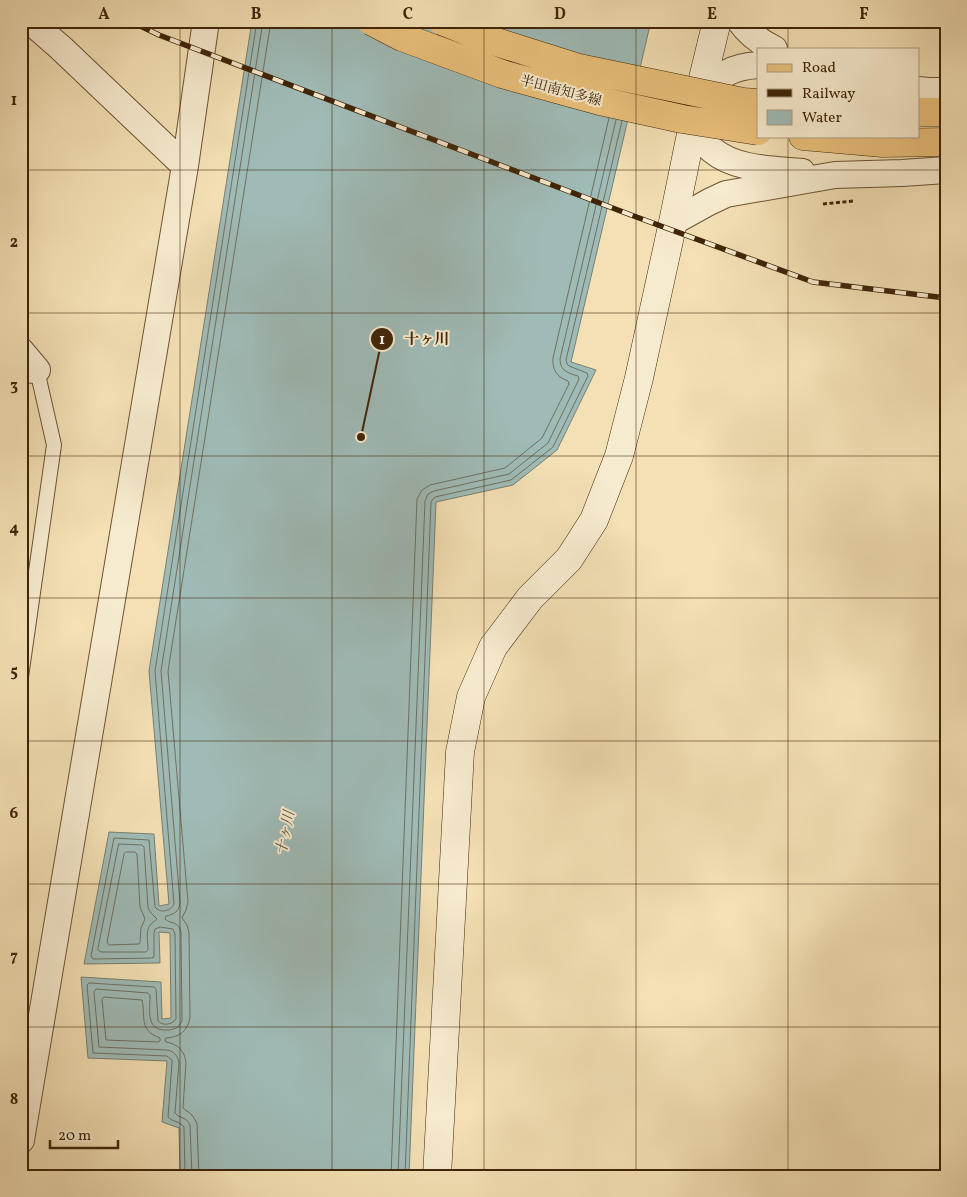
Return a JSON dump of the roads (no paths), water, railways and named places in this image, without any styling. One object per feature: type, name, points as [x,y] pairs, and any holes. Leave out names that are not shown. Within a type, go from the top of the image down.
[{"type":"main road","name":"半田南知多線","points":[[371,21],[402,37],[502,74],[600,101],[682,119],[757,131]]},
{"type":"main road","name":"半田南知多線","points":[[442,21],[487,39],[579,68],[743,102],[757,103]]},
{"type":"main road","points":[[920,112],[946,112]]},
{"type":"main road","points":[[826,138],[884,143],[946,142]]},
{"type":"street","points":[[30,21],[185,166]]},
{"type":"street","points":[[21,1140],[185,166],[206,21]]},
{"type":"street","points":[[437,1176],[460,752],[470,697],[493,647],[530,598],[570,558],[594,520],[619,456],[639,378],[696,108],[717,21]]},
{"type":"street","points":[[740,21],[747,31],[772,48]]},
{"type":"street","points":[[757,65],[735,68],[715,79],[696,108],[701,136],[711,150],[727,160],[745,166],[835,175],[946,170]]},
{"type":"street","points":[[920,90],[946,91]]},
{"type":"street","points":[[673,222],[726,194],[835,175]]},
{"type":"lane","points":[[21,677],[54,445],[26,364]]},
{"type":"water","points":[[252,21],[651,21],[571,362],[596,370],[557,450],[513,485],[436,502],[409,1176],[180,1176],[179,1128],[162,1122],[167,1061],[88,1058],[81,977],[161,982],[162,1019],[171,1018],[170,933],[159,932],[160,963],[84,964],[109,832],[154,834],[159,906],[169,904],[149,671]]},
{"type":"railway","points":[[130,21],[159,35],[631,215],[813,282],[946,298]]},
{"type":"place","name":"十ヶ川","points":[[361,437]]}]
